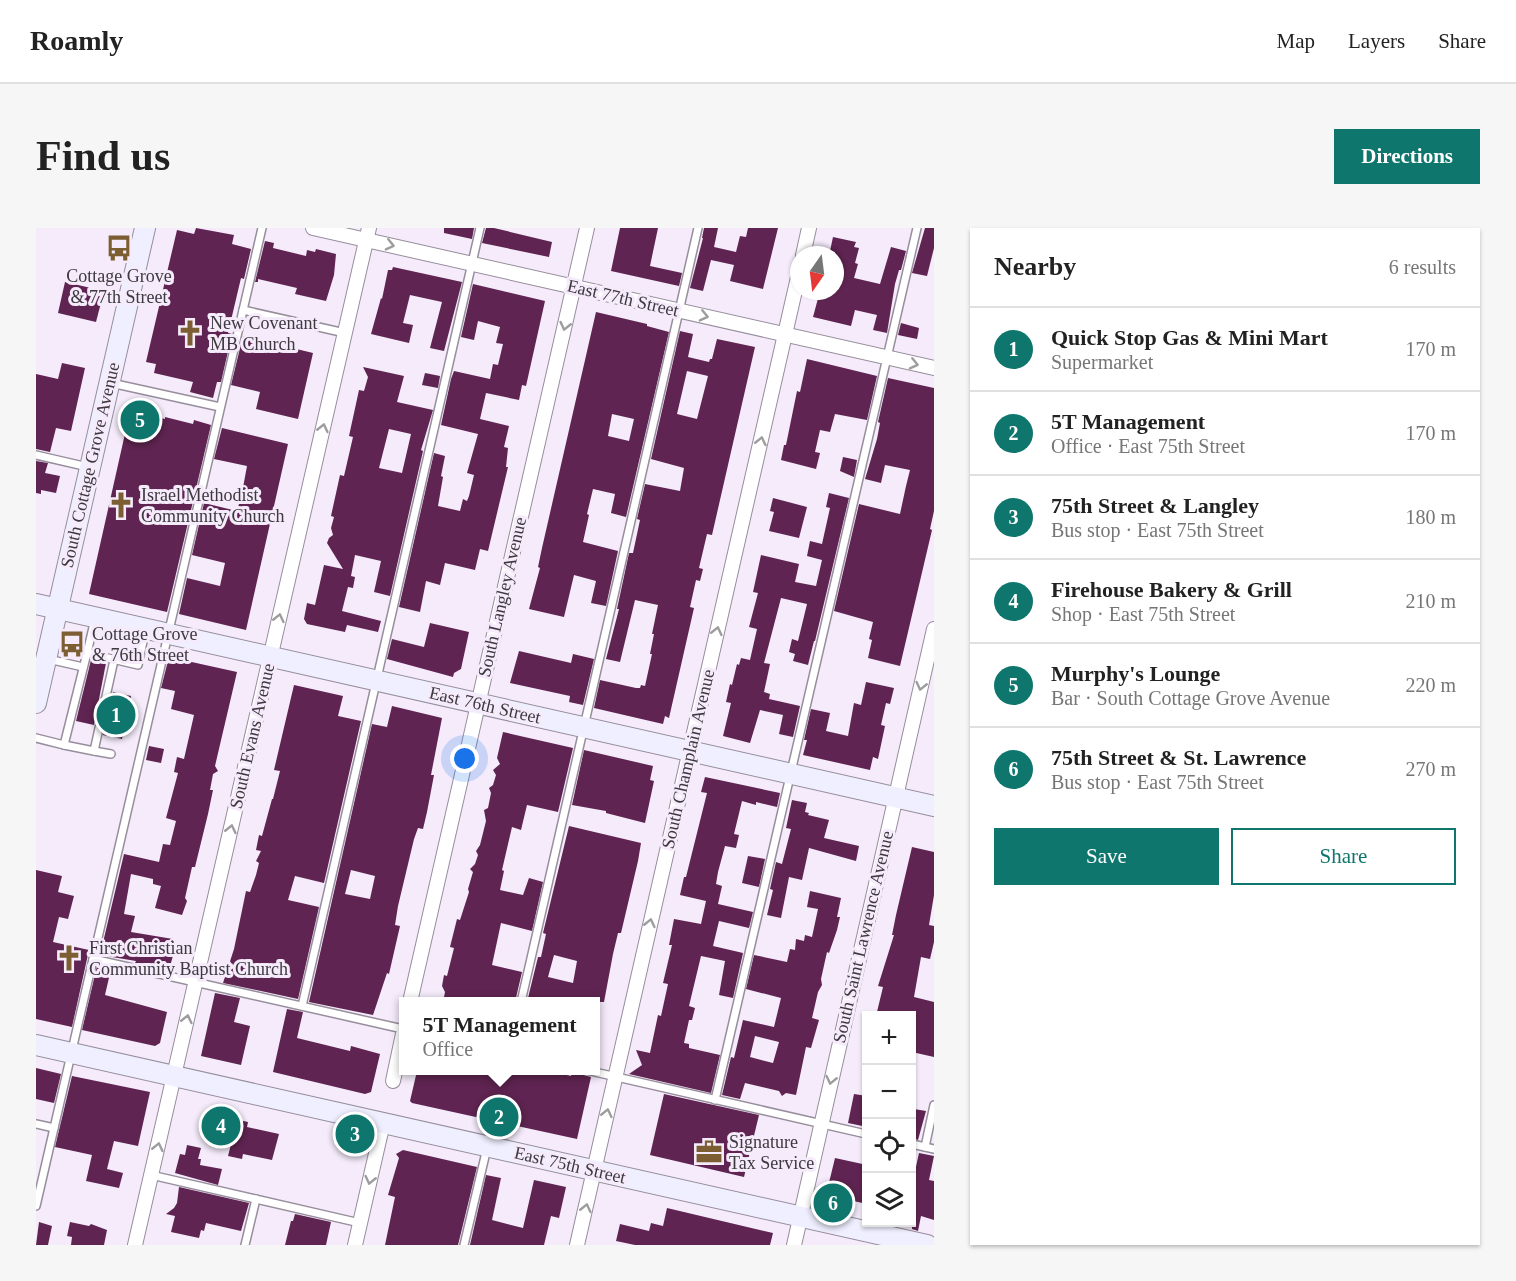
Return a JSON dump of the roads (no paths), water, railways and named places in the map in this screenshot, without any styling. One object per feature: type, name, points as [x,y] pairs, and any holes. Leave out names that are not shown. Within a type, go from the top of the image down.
[{"type":"street","name":"South Cottage Grove Avenue","points":[[36,702],[145,228]]},
{"type":"street","name":"East 77th Street","points":[[313,228],[367,234],[472,264],[934,368]]},
{"type":"street","name":"South Langley Avenue","points":[[411,997],[587,228]]},
{"type":"street","points":[[805,246],[809,228]]},
{"type":"street","name":"South Evans Avenue","points":[[135,1245],[367,234]]},
{"type":"street","name":"South Champlain Avenue","points":[[577,1245],[793,300]]},
{"type":"street","name":"East 76th Street","points":[[36,604],[934,806]]},
{"type":"street","name":"South Saint Lawrence Avenue","points":[[794,1245],[934,629]]},
{"type":"street","name":"East 75th Street","points":[[36,1045],[927,1245]]},
{"type":"street","points":[[393,1082],[399,1053]]},
{"type":"street","points":[[355,1245],[383,1123]]},
{"type":"lane","points":[[36,1206],[262,228]]},
{"type":"lane","points":[[302,1006],[480,228]]},
{"type":"lane","points":[[522,997],[582,727],[698,228]]},
{"type":"lane","points":[[715,1100],[918,228]]},
{"type":"lane","points":[[243,310],[345,333]]},
{"type":"lane","points":[[110,382],[220,407]]},
{"type":"lane","points":[[36,455],[90,467]]},
{"type":"lane","points":[[64,745],[95,618]]},
{"type":"lane","points":[[87,653],[138,665],[146,629]]},
{"type":"lane","points":[[46,658],[83,667]]},
{"type":"lane","points":[[93,752],[114,660]]},
{"type":"lane","points":[[36,738],[111,754]]},
{"type":"lane","points":[[93,959],[399,1028]]},
{"type":"lane","points":[[600,1074],[862,1133]]},
{"type":"lane","points":[[924,1147],[934,1105]]},
{"type":"lane","points":[[36,1124],[54,1128]]},
{"type":"lane","points":[[916,1145],[934,1149]]},
{"type":"lane","points":[[464,1245],[487,1146]]},
{"type":"lane","points":[[152,1175],[360,1223]]},
{"type":"lane","points":[[245,1245],[256,1199]]},
{"type":"place","name":"Cottage Grove & 77th Street","points":[[119,248]]},
{"type":"place","name":"New Covenant MB Church","points":[[190,333]]},
{"type":"place","name":"Murphy's Lounge","points":[[140,420]]},
{"type":"place","name":"Israel Methodist Community Church","points":[[121,505]]},
{"type":"place","name":"Cottage Grove & 76th Street","points":[[72,644]]},
{"type":"place","name":"Quick Stop Gas & Mini Mart","points":[[116,715]]},
{"type":"place","name":"First Christian Community Baptist Church","points":[[69,958]]},
{"type":"place","name":"5T Management","points":[[499,1117]]},
{"type":"place","name":"Firehouse Bakery & Grill","points":[[221,1126]]},
{"type":"place","name":"75th Street & Langley","points":[[355,1134]]},
{"type":"place","name":"Signature Tax Service","points":[[709,1152]]},
{"type":"place","name":"75th Street & St. Lawrence","points":[[833,1203]]}]
